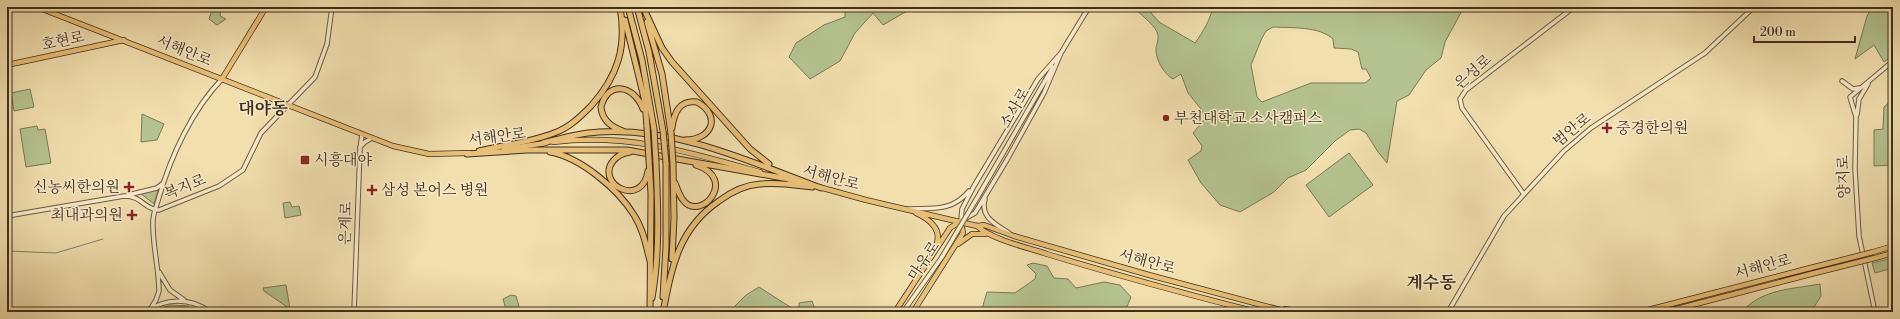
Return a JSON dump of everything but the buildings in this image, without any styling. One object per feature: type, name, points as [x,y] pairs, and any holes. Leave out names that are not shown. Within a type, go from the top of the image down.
[{"type":"highway","points":[[621,7],[638,72],[647,125],[651,194],[650,312]]},
{"type":"highway","points":[[466,154],[555,133],[580,118],[606,87],[616,67],[623,39],[621,7]]},
{"type":"highway","points":[[628,7],[642,60],[654,129],[658,241],[656,274],[650,312]]},
{"type":"highway","points":[[637,7],[650,59],[663,131],[666,163],[666,246],[663,312]]},
{"type":"highway","points":[[642,7],[662,74],[674,164],[673,253],[663,312]]},
{"type":"highway","points":[[642,7],[662,48],[678,68],[750,149],[761,159],[793,177]]},
{"type":"highway","points":[[626,132],[610,125],[603,117],[600,107],[602,102],[612,91],[626,89],[636,96],[641,102],[647,125]]},
{"type":"highway","points":[[671,133],[674,116],[677,109],[683,104],[697,102],[706,107],[711,120],[708,131],[693,140],[678,140]]},
{"type":"highway","points":[[543,143],[574,135],[599,132],[626,132],[678,140],[757,162],[821,188]]},
{"type":"highway","points":[[466,154],[527,150],[608,149],[641,152],[783,178]]},
{"type":"highway","points":[[527,150],[552,152],[574,160],[586,167],[614,191],[626,203],[634,215],[644,236],[650,261]]},
{"type":"highway","points":[[641,152],[622,153],[615,159],[610,173],[613,183],[622,190],[632,191],[641,187],[647,178],[649,160]]},
{"type":"highway","points":[[674,179],[683,201],[692,206],[706,204],[714,195],[715,183],[710,173],[699,166],[682,160]]},
{"type":"highway","points":[[669,282],[679,248],[688,230],[710,207],[726,196],[748,186],[760,184],[821,188]]},
{"type":"main road","name":"서해안로","points":[[37,7],[393,146],[429,154],[466,154],[543,143],[587,140],[630,141],[690,152],[866,200],[977,226],[984,225],[1014,236],[1193,287],[1288,312]]},
{"type":"main road","points":[[222,79],[266,7]]},
{"type":"main road","name":"호현로","points":[[7,65],[124,40]]},
{"type":"main road","points":[[907,209],[928,219],[938,234],[937,244],[925,265]]},
{"type":"main road","points":[[895,312],[950,228],[962,222],[963,233],[913,312]]},
{"type":"main road","name":"서해안로","points":[[977,226],[991,235],[1096,269],[1257,312]]},
{"type":"main road","points":[[955,246],[972,234],[991,235]]},
{"type":"main road","name":"서해안로","points":[[1640,312],[1893,246]]},
{"type":"main road","name":"서해안로","points":[[1665,312],[1893,254]]},
{"type":"main road","points":[[1265,306],[1301,312]]},
{"type":"street","name":"복지로","points":[[7,216],[124,196],[136,197],[149,208],[155,210],[167,208],[219,186],[241,172],[248,162],[261,133],[315,76],[323,60],[327,44],[332,7]]},
{"type":"street","name":"소사로","points":[[962,222],[1089,7]]},
{"type":"street","name":"은성로","points":[[1523,193],[1462,108],[1460,100],[1466,90],[1574,7]]},
{"type":"street","name":"범안로","points":[[1448,312],[1497,226],[1523,193],[1575,140],[1705,53],[1754,7]]},
{"type":"street","points":[[962,222],[962,209],[974,186],[1038,79],[1061,53]]},
{"type":"street","points":[[962,222],[975,213],[1044,93],[1061,53]]},
{"type":"street","name":"양지로","points":[[1875,312],[1859,236],[1855,169],[1856,117],[1850,97],[1893,61]]},
{"type":"street","points":[[1856,128],[1859,99],[1873,78]]},
{"type":"street","points":[[151,308],[159,293],[153,220],[163,184],[176,150],[189,126],[214,88],[222,79]]},
{"type":"street","points":[[1842,80],[1852,89],[1862,87]]},
{"type":"street","name":"은계로","points":[[354,312],[360,148],[362,135]]},
{"type":"street","points":[[360,148],[365,142],[372,138]]},
{"type":"street","points":[[124,196],[157,188],[163,184]]},
{"type":"street","points":[[907,209],[942,208],[954,205],[974,186]]},
{"type":"street","points":[[986,194],[984,203],[986,216],[1014,236]]},
{"type":"street","name":"마유로","points":[[903,312],[942,257],[962,222]]},
{"type":"street","points":[[158,268],[163,281],[170,290],[186,301],[198,305],[210,312]]},
{"type":"street","points":[[145,312],[168,301],[186,301]]},
{"type":"green space","points":[[213,7],[221,7],[220,16],[226,19],[217,25],[209,19]]},
{"type":"green space","points":[[845,7],[914,7],[883,25],[873,13],[855,33],[840,61],[810,79],[789,57],[796,43],[824,25],[845,17]]},
{"type":"green space","points":[[1134,7],[1146,7],[1159,22],[1195,43],[1206,26],[1213,7],[1464,7],[1445,42],[1441,58],[1426,70],[1409,95],[1397,101],[1387,163],[1366,133],[1359,129],[1350,130],[1335,141],[1306,170],[1288,178],[1274,192],[1240,212],[1220,205],[1201,183],[1188,160],[1201,151],[1202,146],[1193,133],[1205,119],[1201,109],[1188,93],[1181,74],[1173,79],[1161,66],[1156,54],[1157,32],[1153,25]],"holes":[[[1273,27],[1304,28],[1327,35],[1333,39],[1334,48],[1351,49],[1358,52],[1362,69],[1366,69],[1371,78],[1365,83],[1311,83],[1262,102],[1257,97],[1251,65],[1266,31]]]},
{"type":"green space","points":[[1872,7],[1893,7],[1893,55],[1884,62],[1874,45],[1855,59],[1867,16]]},
{"type":"green space","points":[[30,89],[34,107],[14,111],[11,93]]},
{"type":"green space","points":[[1893,99],[1893,165],[1874,166],[1874,130],[1883,129],[1884,107]]},
{"type":"green space","points":[[142,114],[164,124],[157,140],[141,142]]},
{"type":"green space","points":[[37,126],[38,130],[45,129],[51,163],[26,167],[20,129]]},
{"type":"green space","points":[[1349,153],[1373,185],[1329,217],[1306,185]]},
{"type":"green space","points":[[157,190],[154,204],[140,193]]},
{"type":"green space","points":[[290,202],[292,207],[299,206],[301,215],[285,218],[283,203]]},
{"type":"green space","points":[[1893,258],[1893,268],[1875,273],[1872,263]]},
{"type":"green space","points":[[1033,263],[1047,266],[1054,278],[1068,279],[1076,288],[1104,282],[1120,285],[1131,297],[1126,309],[1122,312],[1103,312],[1084,308],[1071,312],[981,312],[987,292],[1015,293],[1035,279],[1036,274],[1027,265]]},
{"type":"green space","points":[[1820,284],[1821,296],[1811,312],[1742,312],[1750,304],[1768,294]]},
{"type":"green space","points":[[286,285],[290,309],[264,291],[263,288]]},
{"type":"green space","points":[[759,287],[798,312],[729,312],[746,295]]},
{"type":"green space","points":[[511,295],[516,296],[519,306],[516,308],[506,309],[503,299]]},
{"type":"green space","points":[[812,301],[816,312],[799,312],[799,303]]},
{"type":"green space","points":[[171,305],[189,306],[188,312],[155,312],[155,310]]},
{"type":"waterway","points":[[7,251],[56,253],[103,239]]},
{"type":"place","name":"부천대학교 소사캠퍼스","points":[[1166,118]]},
{"type":"place","name":"중경한의원","points":[[1607,128]]},
{"type":"place","name":"시흥대야","points":[[305,160]]},
{"type":"place","name":"신농씨한의원","points":[[129,187]]},
{"type":"place","name":"삼성 본어스 병원","points":[[372,190]]},
{"type":"place","name":"최내과의원","points":[[132,215]]},
{"type":"district","name":"대야동","points":[[263,109]]},
{"type":"district","name":"계수동","points":[[1431,283]]}]
